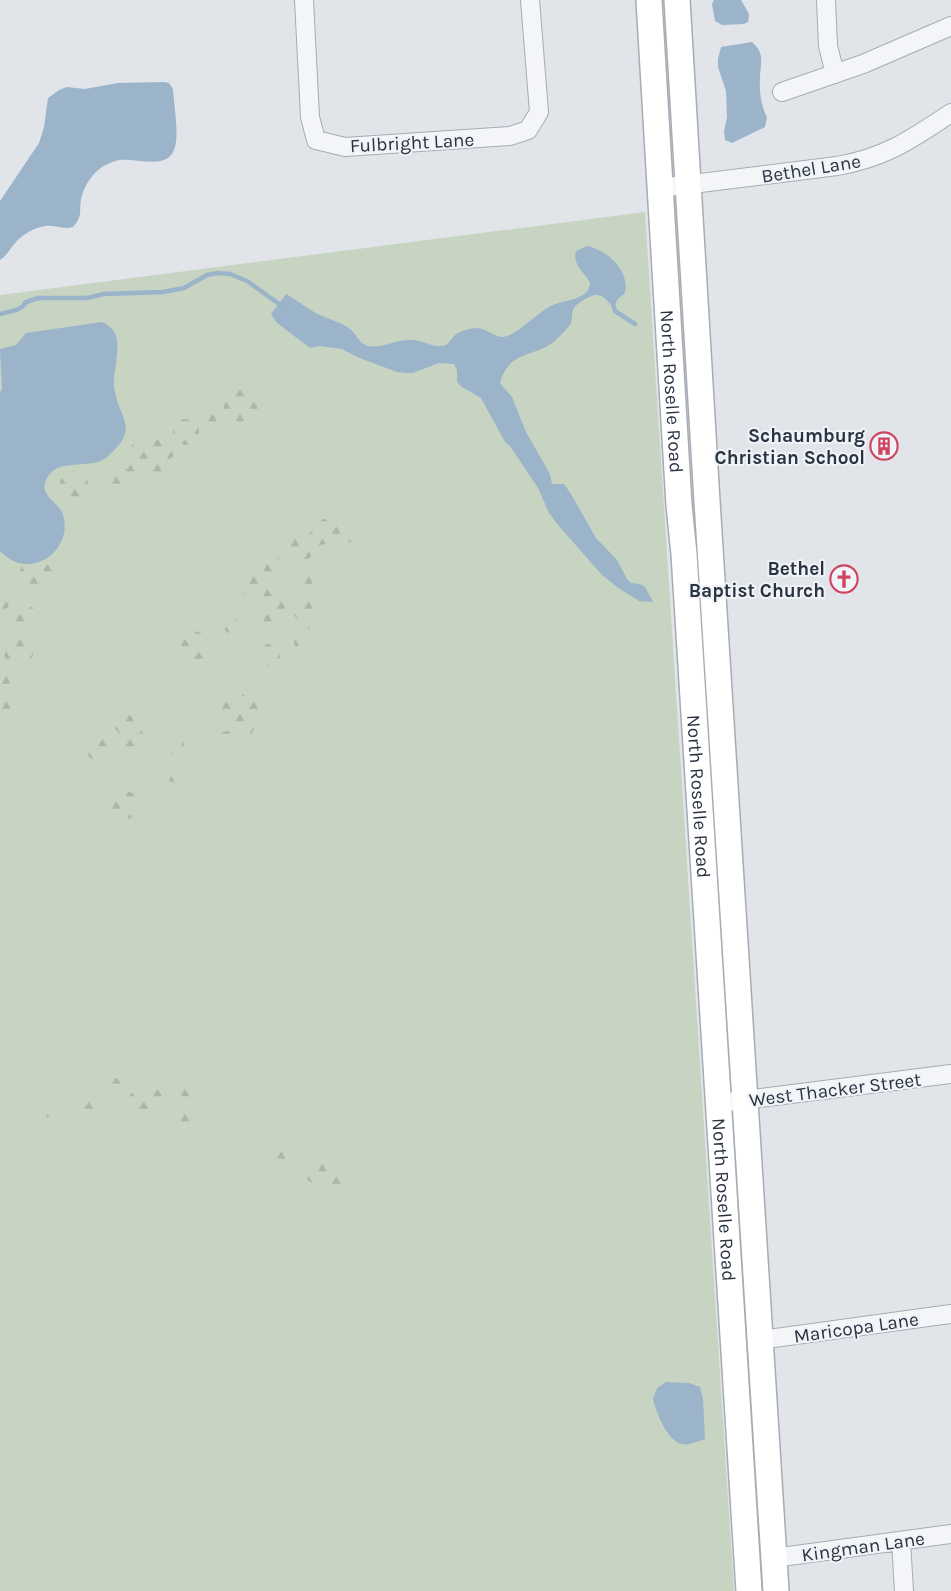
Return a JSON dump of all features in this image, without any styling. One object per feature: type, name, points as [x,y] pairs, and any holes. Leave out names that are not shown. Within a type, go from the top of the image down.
[{"type":"main road","name":"North Roselle Road","points":[[649,0],[679,505],[684,554],[720,1103],[749,1591]]},
{"type":"main road","name":"North Roselle Road","points":[[677,0],[687,185],[776,1591]]},
{"type":"street","name":"Fulbright Lane","points":[[304,0],[310,117],[316,140],[344,147],[510,136],[528,130],[539,112],[530,0]]},
{"type":"street","points":[[826,0],[828,46],[835,74]]},
{"type":"street","points":[[782,92],[883,56],[951,26]]},
{"type":"street","name":"Bethel Lane","points":[[660,188],[858,162],[901,145],[951,113]]},
{"type":"street","name":"West Thacker Street","points":[[720,1103],[951,1074]]},
{"type":"street","name":"Maricopa Lane","points":[[760,1340],[951,1314]]},
{"type":"street","name":"Kingman Lane","points":[[774,1558],[951,1534]]},
{"type":"street","points":[[901,1541],[904,1591]]},
{"type":"green space","points":[[645,212],[734,1591],[0,1591],[0,295]]},
{"type":"green space","points":[[241,390],[248,391],[253,395],[257,400],[257,414],[253,419],[248,423],[241,424],[234,423],[229,419],[225,414],[224,407],[225,400],[229,395],[234,391]]},
{"type":"green space","points":[[212,408],[217,409],[223,415],[223,425],[217,431],[212,432],[207,431],[201,425],[200,420],[201,415],[207,409]]},
{"type":"green space","points":[[186,419],[195,423],[199,432],[195,441],[186,445],[177,441],[173,432],[177,423]]},
{"type":"green space","points":[[162,429],[166,430],[176,446],[173,456],[165,461],[166,465],[163,472],[155,476],[146,470],[144,476],[139,479],[130,476],[127,483],[121,488],[110,485],[106,476],[111,466],[119,464],[128,469],[131,463],[129,458],[130,448],[133,444],[142,439],[153,441],[156,439],[156,432]]},
{"type":"green space","points":[[74,471],[84,475],[88,485],[84,495],[74,499],[64,495],[60,485],[64,475]]},
{"type":"green space","points":[[324,519],[330,520],[338,528],[344,523],[351,524],[356,531],[352,541],[345,543],[337,537],[331,543],[318,546],[308,559],[303,561],[295,560],[289,554],[289,541],[292,538],[310,533],[316,523]]},
{"type":"green space","points":[[274,555],[279,558],[281,564],[280,568],[275,572],[277,584],[275,592],[270,598],[263,601],[254,602],[247,599],[240,585],[240,577],[244,570],[252,565],[264,564],[268,556]]},
{"type":"green space","points":[[44,558],[52,567],[52,580],[46,587],[40,590],[28,588],[20,578],[23,563]]},
{"type":"green space","points":[[307,570],[315,578],[307,586],[299,578]]},
{"type":"green space","points":[[0,586],[9,590],[12,597],[10,605],[0,610]]},
{"type":"green space","points":[[274,599],[284,603],[288,613],[284,623],[274,627],[264,623],[260,613],[264,603]]},
{"type":"green space","points":[[303,599],[310,603],[313,610],[312,615],[315,618],[315,626],[311,629],[303,627],[291,612],[294,603]]},
{"type":"green space","points":[[25,605],[30,606],[36,612],[36,622],[30,628],[25,629],[20,628],[14,622],[13,617],[14,612],[20,606]]},
{"type":"green space","points":[[231,617],[237,619],[239,625],[237,631],[231,633],[225,631],[223,625],[225,619]]},
{"type":"green space","points":[[193,631],[199,632],[204,636],[208,641],[208,653],[204,658],[199,662],[193,663],[187,662],[182,658],[178,653],[177,647],[178,641],[182,636],[187,632]]},
{"type":"green space","points":[[299,634],[305,634],[310,639],[308,648],[299,650],[294,645],[294,639]]},
{"type":"green space","points":[[17,636],[30,641],[34,652],[28,661],[15,665],[16,673],[12,682],[5,685],[0,684],[0,661],[6,660],[5,645],[10,639]]},
{"type":"green space","points":[[280,639],[286,641],[288,646],[286,650],[280,652],[280,658],[275,664],[263,664],[258,657],[261,648],[267,644],[274,645]]},
{"type":"green space","points":[[252,691],[263,696],[266,710],[259,718],[253,720],[254,729],[250,735],[244,738],[235,737],[235,744],[230,749],[220,750],[215,744],[215,738],[219,732],[229,731],[230,719],[218,712],[219,702],[227,696],[233,696],[239,700],[243,694]]},
{"type":"green space","points":[[0,693],[13,699],[19,711],[14,723],[0,728]]},
{"type":"green space","points":[[119,713],[130,715],[134,726],[142,731],[144,739],[142,745],[137,750],[129,752],[120,745],[118,740],[119,733],[112,725],[114,718]]},
{"type":"green space","points":[[175,736],[181,739],[184,745],[181,751],[175,754],[169,751],[166,745],[169,739]]},
{"type":"green space","points":[[105,737],[112,743],[114,747],[113,752],[104,759],[92,761],[88,755],[95,741],[98,738]]},
{"type":"green space","points":[[173,764],[179,767],[182,773],[179,779],[173,782],[167,779],[164,773],[167,767]]},
{"type":"green space","points":[[125,791],[135,795],[139,805],[135,815],[125,819],[115,815],[111,805],[115,795]]},
{"type":"green space","points":[[112,1078],[120,1078],[127,1085],[127,1093],[120,1100],[112,1100],[105,1093],[105,1085]]},
{"type":"green space","points":[[186,1085],[192,1088],[195,1094],[192,1100],[186,1103],[180,1100],[177,1094],[180,1088]]},
{"type":"green space","points":[[153,1089],[159,1090],[164,1094],[163,1103],[158,1107],[152,1106],[144,1114],[138,1114],[131,1110],[127,1102],[134,1091],[141,1090],[148,1093]]},
{"type":"green space","points":[[87,1097],[93,1097],[98,1102],[96,1111],[87,1113],[82,1108],[82,1102]]},
{"type":"green space","points":[[44,1099],[52,1099],[57,1104],[55,1115],[44,1117],[39,1112],[39,1104]]},
{"type":"green space","points":[[183,1104],[193,1111],[194,1115],[187,1125],[183,1126],[173,1119],[172,1115],[179,1105]]},
{"type":"green space","points":[[279,1147],[285,1150],[288,1156],[285,1162],[279,1165],[273,1162],[270,1156],[273,1150]]},
{"type":"green space","points":[[317,1156],[322,1156],[341,1167],[345,1178],[338,1188],[332,1190],[325,1189],[305,1177],[305,1166]]},
{"type":"water","points":[[714,0],[741,0],[749,14],[748,22],[744,24],[722,25],[715,21],[712,4]]},
{"type":"water","points":[[752,42],[761,55],[760,93],[767,117],[765,127],[732,143],[725,140],[724,131],[727,117],[726,91],[718,67],[718,59],[721,47]]},
{"type":"water","points":[[118,83],[169,83],[173,89],[176,119],[177,134],[172,154],[166,159],[159,161],[120,160],[104,166],[93,175],[85,188],[81,199],[79,217],[73,227],[45,226],[33,230],[19,239],[0,260],[0,201],[39,143],[44,127],[48,98],[67,87],[85,89]]},
{"type":"water","points":[[587,246],[602,252],[615,262],[624,277],[625,293],[617,300],[614,308],[606,299],[598,295],[589,297],[579,303],[573,310],[570,325],[560,336],[548,346],[516,359],[504,372],[500,383],[512,397],[526,432],[550,474],[552,484],[564,484],[596,538],[617,560],[627,579],[631,583],[640,584],[645,587],[653,602],[639,601],[602,575],[558,525],[549,513],[538,488],[510,446],[505,442],[481,398],[457,382],[457,370],[454,364],[439,363],[413,373],[397,372],[357,357],[342,349],[320,346],[310,348],[276,322],[271,314],[286,294],[314,312],[349,328],[362,343],[373,347],[409,340],[442,346],[447,344],[458,333],[475,328],[503,337],[515,332],[551,306],[575,299],[589,289],[590,283],[577,264],[575,256],[576,251]]},
{"type":"water","points":[[102,322],[112,330],[117,339],[114,383],[116,398],[126,430],[118,447],[107,457],[92,463],[58,468],[51,473],[46,480],[45,491],[63,515],[65,524],[61,541],[57,549],[43,560],[26,564],[15,562],[0,551],[0,393],[2,388],[0,349],[16,345],[26,333]]},
{"type":"water","points":[[666,1382],[689,1383],[700,1387],[703,1399],[705,1439],[691,1444],[682,1444],[672,1438],[667,1432],[653,1399],[657,1388]]},
{"type":"waterway","points":[[0,314],[16,310],[26,302],[39,298],[87,298],[104,294],[163,292],[184,288],[207,275],[218,273],[230,274],[247,281],[282,306]]},
{"type":"waterway","points":[[613,304],[615,311],[635,324]]},
{"type":"place","name":"Schaumburg Christian School","points":[[884,446]]},
{"type":"place","name":"Bethel Baptist Church","points":[[844,579]]}]
